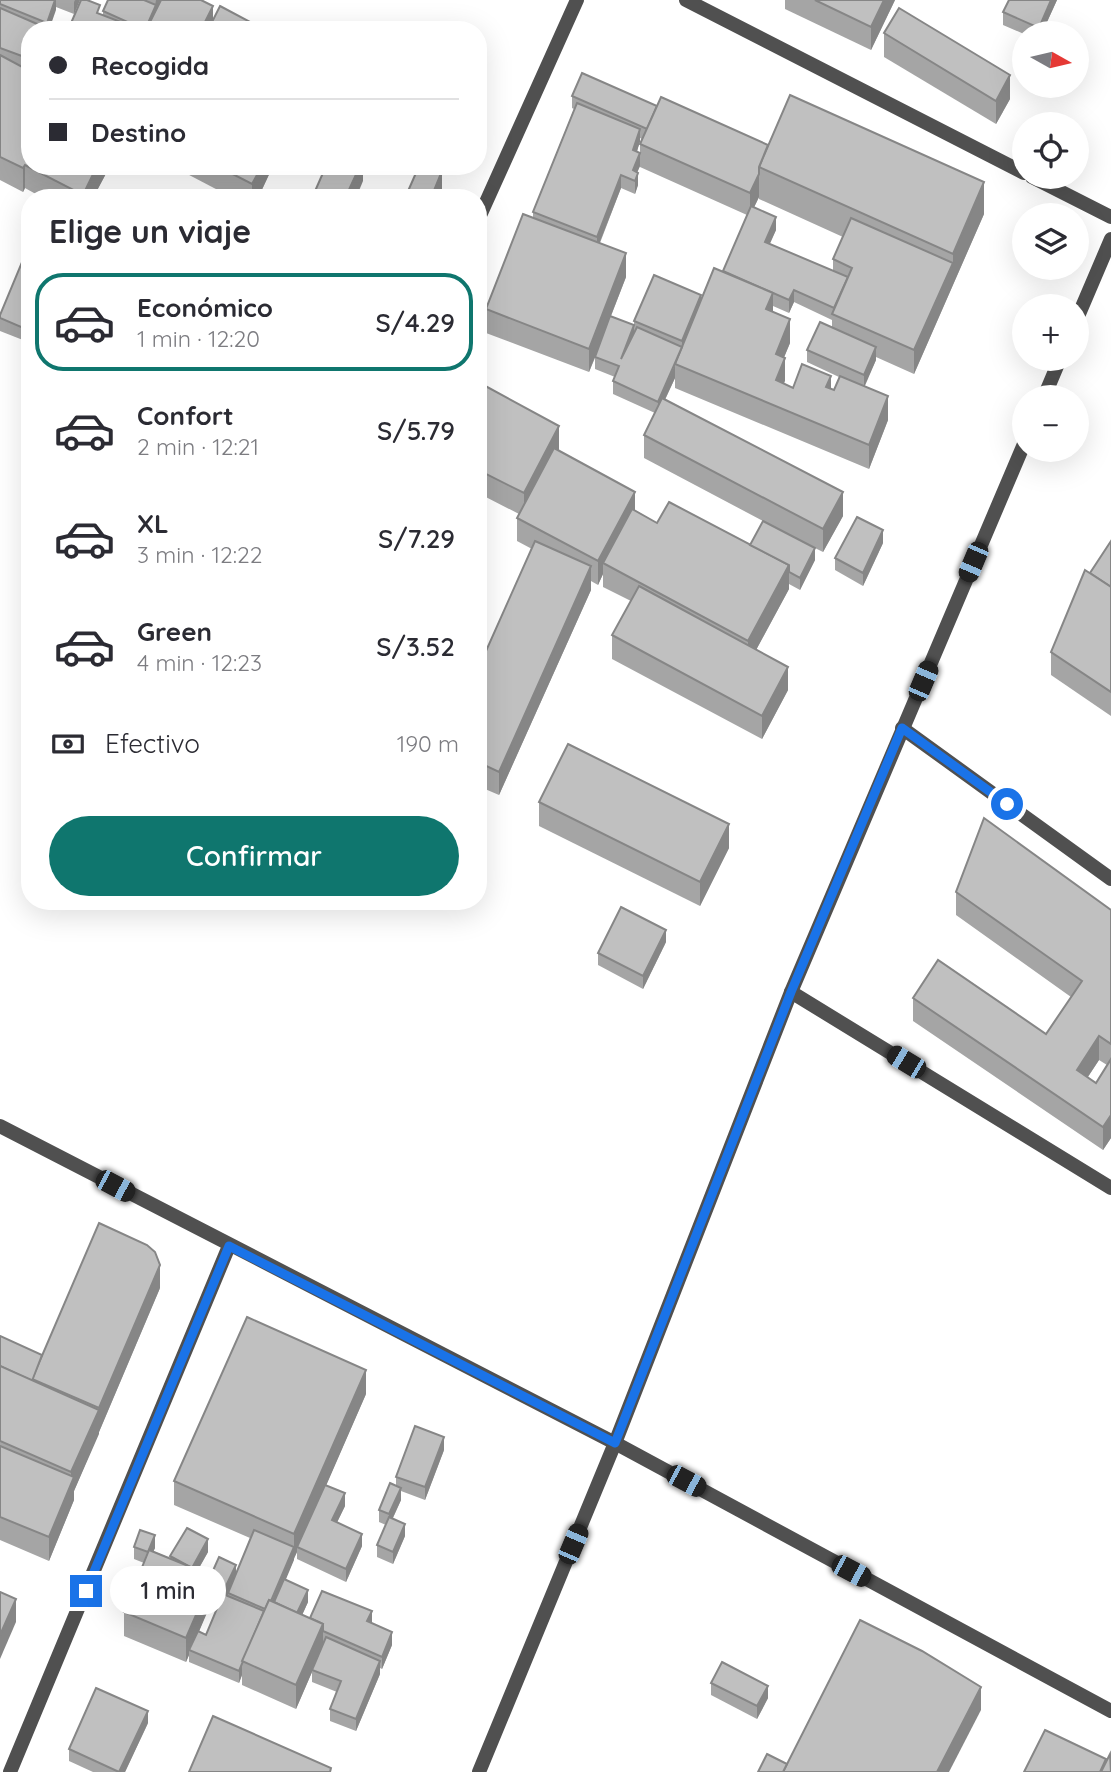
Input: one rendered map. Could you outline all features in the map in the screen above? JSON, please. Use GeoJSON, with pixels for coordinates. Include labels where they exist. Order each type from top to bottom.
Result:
{"type":"FeatureCollection","features":[{"type":"Feature","properties":{"kind":"street"},"geometry":{"type":"LineString","coordinates":[[487,199],[577,0]]}},
{"type":"Feature","properties":{"kind":"street"},"geometry":{"type":"LineString","coordinates":[[687,0],[1012,167]]}},
{"type":"Feature","properties":{"kind":"street"},"geometry":{"type":"LineString","coordinates":[[1056,189],[1111,217]]}},
{"type":"Feature","properties":{"kind":"street"},"geometry":{"type":"LineString","coordinates":[[1088,294],[1111,239]]}},
{"type":"Feature","properties":{"kind":"street"},"geometry":{"type":"LineString","coordinates":[[479,1772],[615,1443],[791,992],[1016,462]]}},
{"type":"Feature","properties":{"kind":"street"},"geometry":{"type":"LineString","coordinates":[[902,728],[1111,879]]}},
{"type":"Feature","properties":{"kind":"street"},"geometry":{"type":"LineString","coordinates":[[791,992],[1111,1188]]}},
{"type":"Feature","properties":{"kind":"street"},"geometry":{"type":"LineString","coordinates":[[0,1126],[615,1443],[1111,1711]]}},
{"type":"Feature","properties":{"kind":"street"},"geometry":{"type":"LineString","coordinates":[[10,1772],[229,1246]]}},
{"type":"Feature","properties":{"kind":"building"},"geometry":{"type":"Polygon","coordinates":[[[0,0],[55,0],[48,21],[0,4],[0,0]]]}},
{"type":"Feature","properties":{"kind":"building"},"geometry":{"type":"Polygon","coordinates":[[[81,0],[87,0],[100,5],[97,13],[118,21],[72,21],[81,0]]]}},
{"type":"Feature","properties":{"kind":"building"},"geometry":{"type":"Polygon","coordinates":[[[108,0],[144,0],[156,5],[149,21],[125,21],[103,11],[108,0]]]}},
{"type":"Feature","properties":{"kind":"building"},"geometry":{"type":"Polygon","coordinates":[[[161,0],[201,0],[213,6],[206,21],[150,21],[161,0]]]}},
{"type":"Feature","properties":{"kind":"building"},"geometry":{"type":"Polygon","coordinates":[[[815,0],[884,0],[871,27],[815,0]]]}},
{"type":"Feature","properties":{"kind":"building"},"geometry":{"type":"Polygon","coordinates":[[[1009,0],[1051,0],[1042,21],[1023,21],[1003,12],[1009,0]]]}},
{"type":"Feature","properties":{"kind":"building"},"geometry":{"type":"Polygon","coordinates":[[[220,6],[248,21],[212,21],[220,6]]]}},
{"type":"Feature","properties":{"kind":"building"},"geometry":{"type":"Polygon","coordinates":[[[0,8],[30,21],[21,21],[21,56],[0,48],[0,8]]]}},
{"type":"Feature","properties":{"kind":"building"},"geometry":{"type":"Polygon","coordinates":[[[899,8],[1010,75],[996,101],[884,33],[899,8]]]}},
{"type":"Feature","properties":{"kind":"building"},"geometry":{"type":"Polygon","coordinates":[[[0,55],[21,66],[21,167],[0,157],[0,55]]]}},
{"type":"Feature","properties":{"kind":"building"},"geometry":{"type":"Polygon","coordinates":[[[582,73],[657,106],[647,129],[572,96],[582,73]]]}},
{"type":"Feature","properties":{"kind":"building"},"geometry":{"type":"Polygon","coordinates":[[[790,95],[984,182],[953,254],[759,167],[790,95]]]}},
{"type":"Feature","properties":{"kind":"building"},"geometry":{"type":"Polygon","coordinates":[[[661,97],[768,145],[750,193],[640,144],[661,97]]]}},
{"type":"Feature","properties":{"kind":"building"},"geometry":{"type":"Polygon","coordinates":[[[577,103],[640,129],[633,150],[640,153],[633,170],[638,173],[635,181],[621,175],[597,237],[533,212],[577,103]]]}},
{"type":"Feature","properties":{"kind":"building"},"geometry":{"type":"Polygon","coordinates":[[[44,175],[93,175],[86,189],[71,189],[44,175]]]}},
{"type":"Feature","properties":{"kind":"building"},"geometry":{"type":"Polygon","coordinates":[[[234,175],[257,175],[252,184],[234,175]]]}},
{"type":"Feature","properties":{"kind":"building"},"geometry":{"type":"Polygon","coordinates":[[[322,175],[356,175],[349,189],[316,189],[322,175]]]}},
{"type":"Feature","properties":{"kind":"building"},"geometry":{"type":"Polygon","coordinates":[[[415,175],[440,175],[435,189],[409,189],[415,175]]]}},
{"type":"Feature","properties":{"kind":"building"},"geometry":{"type":"Polygon","coordinates":[[[751,206],[776,217],[765,242],[848,277],[834,308],[794,290],[789,300],[723,271],[751,206]]]}},
{"type":"Feature","properties":{"kind":"building"},"geometry":{"type":"Polygon","coordinates":[[[523,214],[626,253],[589,349],[487,309],[523,214]]]}},
{"type":"Feature","properties":{"kind":"building"},"geometry":{"type":"Polygon","coordinates":[[[851,218],[953,263],[914,350],[832,314],[852,268],[833,259],[851,218]]]}},
{"type":"Feature","properties":{"kind":"building"},"geometry":{"type":"Polygon","coordinates":[[[21,265],[21,327],[0,318],[21,265]]]}},
{"type":"Feature","properties":{"kind":"building"},"geometry":{"type":"Polygon","coordinates":[[[714,268],[773,293],[766,309],[790,319],[776,354],[785,358],[776,380],[793,388],[802,364],[831,376],[826,387],[834,390],[840,376],[888,396],[869,445],[675,364],[714,268]]]}},
{"type":"Feature","properties":{"kind":"building"},"geometry":{"type":"Polygon","coordinates":[[[654,275],[701,295],[682,341],[634,321],[654,275]]]}},
{"type":"Feature","properties":{"kind":"building"},"geometry":{"type":"Polygon","coordinates":[[[610,316],[634,325],[621,359],[637,327],[682,347],[658,402],[613,381],[619,366],[595,357],[610,316]]]}},
{"type":"Feature","properties":{"kind":"building"},"geometry":{"type":"Polygon","coordinates":[[[820,322],[876,347],[864,375],[807,350],[820,322]]]}},
{"type":"Feature","properties":{"kind":"building"},"geometry":{"type":"Polygon","coordinates":[[[487,387],[559,426],[524,493],[487,474],[487,387]]]}},
{"type":"Feature","properties":{"kind":"building"},"geometry":{"type":"Polygon","coordinates":[[[662,398],[843,492],[823,529],[644,435],[662,398]]]}},
{"type":"Feature","properties":{"kind":"building"},"geometry":{"type":"Polygon","coordinates":[[[554,448],[635,492],[598,561],[517,518],[554,448]]]}},
{"type":"Feature","properties":{"kind":"building"},"geometry":{"type":"Polygon","coordinates":[[[669,502],[789,565],[748,641],[603,563],[632,509],[657,523],[669,502]]]}},
{"type":"Feature","properties":{"kind":"building"},"geometry":{"type":"Polygon","coordinates":[[[857,517],[883,530],[863,573],[835,558],[857,517]]]}},
{"type":"Feature","properties":{"kind":"building"},"geometry":{"type":"Polygon","coordinates":[[[763,521],[815,548],[800,578],[789,572],[789,565],[750,545],[763,521]]]}},
{"type":"Feature","properties":{"kind":"building"},"geometry":{"type":"Polygon","coordinates":[[[535,541],[591,566],[499,772],[487,766],[487,649],[535,541]]]}},
{"type":"Feature","properties":{"kind":"building"},"geometry":{"type":"Polygon","coordinates":[[[1111,541],[1111,587],[1090,573],[1111,541]]]}},
{"type":"Feature","properties":{"kind":"building"},"geometry":{"type":"Polygon","coordinates":[[[1085,570],[1111,587],[1111,692],[1051,652],[1085,570]]]}},
{"type":"Feature","properties":{"kind":"building"},"geometry":{"type":"Polygon","coordinates":[[[639,586],[788,667],[762,716],[612,635],[639,586]]]}},
{"type":"Feature","properties":{"kind":"building"},"geometry":{"type":"Polygon","coordinates":[[[568,744],[729,824],[700,882],[539,802],[568,744]]]}},
{"type":"Feature","properties":{"kind":"building"},"geometry":{"type":"Polygon","coordinates":[[[984,818],[1111,910],[1111,1044],[1099,1036],[1077,1070],[1096,1083],[1111,1059],[1111,1115],[1103,1127],[913,998],[938,960],[1046,1034],[1082,981],[956,892],[984,818]]]}},
{"type":"Feature","properties":{"kind":"building"},"geometry":{"type":"Polygon","coordinates":[[[621,907],[666,930],[643,976],[598,953],[621,907]]]}},
{"type":"Feature","properties":{"kind":"building"},"geometry":{"type":"Polygon","coordinates":[[[99,1223],[147,1245],[155,1252],[160,1265],[99,1408],[32,1379],[99,1223]]]}},
{"type":"Feature","properties":{"kind":"building"},"geometry":{"type":"Polygon","coordinates":[[[247,1317],[366,1370],[294,1534],[174,1481],[247,1317]]]}},
{"type":"Feature","properties":{"kind":"building"},"geometry":{"type":"Polygon","coordinates":[[[0,1336],[42,1355],[32,1381],[0,1366],[0,1336]]]}},
{"type":"Feature","properties":{"kind":"building"},"geometry":{"type":"Polygon","coordinates":[[[0,1366],[99,1410],[71,1472],[0,1441],[0,1366]]]}},
{"type":"Feature","properties":{"kind":"building"},"geometry":{"type":"Polygon","coordinates":[[[415,1426],[444,1437],[425,1487],[396,1477],[415,1426]]]}},
{"type":"Feature","properties":{"kind":"building"},"geometry":{"type":"Polygon","coordinates":[[[0,1446],[74,1477],[49,1537],[0,1517],[0,1446]]]}},
{"type":"Feature","properties":{"kind":"building"},"geometry":{"type":"Polygon","coordinates":[[[390,1483],[401,1488],[389,1514],[379,1510],[390,1483]]]}},
{"type":"Feature","properties":{"kind":"building"},"geometry":{"type":"Polygon","coordinates":[[[325,1485],[345,1493],[332,1520],[362,1534],[346,1569],[297,1547],[325,1485]]]}},
{"type":"Feature","properties":{"kind":"building"},"geometry":{"type":"Polygon","coordinates":[[[389,1517],[405,1524],[393,1552],[377,1545],[389,1517]]]}},
{"type":"Feature","properties":{"kind":"building"},"geometry":{"type":"Polygon","coordinates":[[[187,1528],[208,1539],[192,1568],[170,1556],[187,1528]]]}},
{"type":"Feature","properties":{"kind":"building"},"geometry":{"type":"Polygon","coordinates":[[[140,1530],[155,1535],[148,1552],[134,1547],[140,1530]]]}},
{"type":"Feature","properties":{"kind":"building"},"geometry":{"type":"Polygon","coordinates":[[[254,1530],[294,1547],[265,1609],[228,1593],[254,1530]]]}},
{"type":"Feature","properties":{"kind":"building"},"geometry":{"type":"Polygon","coordinates":[[[149,1550],[213,1576],[186,1638],[124,1612],[149,1550]]]}},
{"type":"Feature","properties":{"kind":"building"},"geometry":{"type":"Polygon","coordinates":[[[219,1557],[236,1565],[224,1590],[213,1585],[211,1575],[219,1557]]]}},
{"type":"Feature","properties":{"kind":"building"},"geometry":{"type":"Polygon","coordinates":[[[284,1579],[308,1590],[297,1613],[274,1602],[284,1579]]]}},
{"type":"Feature","properties":{"kind":"building"},"geometry":{"type":"Polygon","coordinates":[[[322,1591],[372,1611],[367,1621],[392,1632],[382,1657],[323,1631],[323,1624],[310,1618],[322,1591]]]}},
{"type":"Feature","properties":{"kind":"building"},"geometry":{"type":"Polygon","coordinates":[[[0,1592],[16,1599],[0,1635],[0,1592]]]}},
{"type":"Feature","properties":{"kind":"building"},"geometry":{"type":"Polygon","coordinates":[[[223,1594],[264,1611],[239,1671],[189,1650],[198,1631],[206,1635],[223,1594]]]}},
{"type":"Feature","properties":{"kind":"building"},"geometry":{"type":"Polygon","coordinates":[[[269,1600],[323,1624],[296,1685],[242,1661],[269,1600]]]}},
{"type":"Feature","properties":{"kind":"building"},"geometry":{"type":"Polygon","coordinates":[[[860,1620],[922,1651],[981,1687],[937,1772],[783,1772],[860,1620]]]}},
{"type":"Feature","properties":{"kind":"building"},"geometry":{"type":"Polygon","coordinates":[[[326,1637],[380,1661],[356,1719],[330,1709],[341,1681],[312,1670],[326,1637]]]}},
{"type":"Feature","properties":{"kind":"building"},"geometry":{"type":"Polygon","coordinates":[[[722,1662],[768,1686],[757,1706],[711,1683],[722,1662]]]}},
{"type":"Feature","properties":{"kind":"building"},"geometry":{"type":"Polygon","coordinates":[[[96,1688],[148,1711],[119,1772],[69,1749],[96,1688]]]}},
{"type":"Feature","properties":{"kind":"building"},"geometry":{"type":"Polygon","coordinates":[[[213,1716],[331,1768],[330,1772],[189,1772],[213,1716]]]}},
{"type":"Feature","properties":{"kind":"building"},"geometry":{"type":"Polygon","coordinates":[[[1045,1730],[1106,1759],[1100,1772],[1024,1772],[1045,1730]]]}},
{"type":"Feature","properties":{"kind":"building"},"geometry":{"type":"Polygon","coordinates":[[[767,1754],[787,1764],[783,1772],[758,1772],[767,1754]]]}},
{"type":"Feature","properties":{"kind":"building"},"geometry":{"type":"Polygon","coordinates":[[[1110,1754],[1111,1772],[1101,1772],[1110,1754]]]}},
{"type":"Feature","properties":{"kind":"route"},"geometry":{"type":"LineString","coordinates":[[86,1591],[229,1246],[615,1443],[791,992],[902,728],[1007,804]]}}]}
